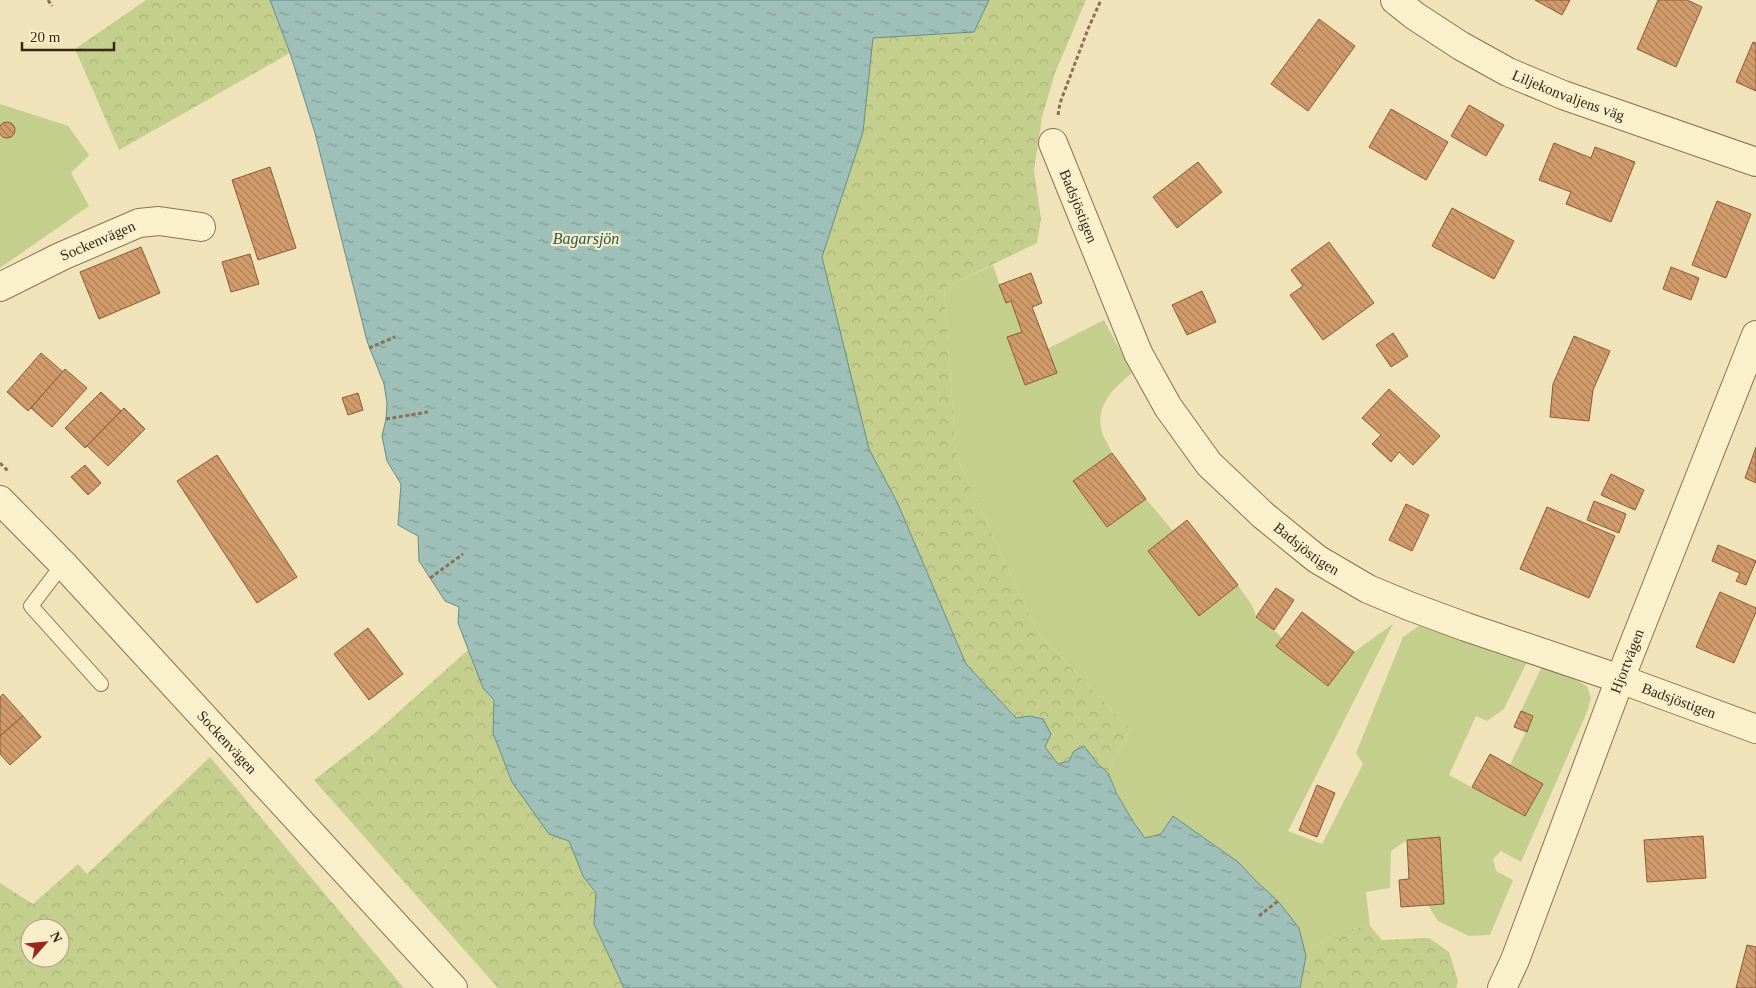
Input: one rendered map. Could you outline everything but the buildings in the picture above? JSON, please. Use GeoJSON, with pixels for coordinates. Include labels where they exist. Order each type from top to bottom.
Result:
{"type":"FeatureCollection","features":[{"type":"Feature","properties":{"kind":"street","name":"Liljekonvaljens väg"},"geometry":{"type":"LineString","coordinates":[[1395,0],[1415,16],[1461,46],[1508,72],[1563,95],[1756,162]]}},
{"type":"Feature","properties":{"kind":"street","name":"Badsjöstigen"},"geometry":{"type":"LineString","coordinates":[[1053,143],[1138,353],[1168,407],[1209,464],[1264,516],[1317,559],[1368,589],[1450,621],[1620,679],[1756,729]]}},
{"type":"Feature","properties":{"kind":"street","name":"Sockenvägen"},"geometry":{"type":"LineString","coordinates":[[0,287],[62,256],[139,223],[159,221],[201,227]]}},
{"type":"Feature","properties":{"kind":"street","name":"Hjortvägen"},"geometry":{"type":"LineString","coordinates":[[1502,988],[1515,960],[1620,679],[1756,335]]}},
{"type":"Feature","properties":{"kind":"street","name":"Sockenvägen"},"geometry":{"type":"LineString","coordinates":[[0,500],[63,564],[453,988]]}},
{"type":"Feature","properties":{"kind":"lane"},"geometry":{"type":"LineString","coordinates":[[63,564],[31,606],[101,684]]}},
{"type":"Feature","properties":{"kind":"path"},"geometry":{"type":"LineString","coordinates":[[48,0],[52,6]]}},
{"type":"Feature","properties":{"kind":"path"},"geometry":{"type":"LineString","coordinates":[[1053,143],[1060,103],[1101,0]]}},
{"type":"Feature","properties":{"kind":"path"},"geometry":{"type":"LineString","coordinates":[[369,348],[395,337]]}},
{"type":"Feature","properties":{"kind":"path"},"geometry":{"type":"LineString","coordinates":[[386,419],[428,412]]}},
{"type":"Feature","properties":{"kind":"path"},"geometry":{"type":"LineString","coordinates":[[430,578],[463,554]]}},
{"type":"Feature","properties":{"kind":"path"},"geometry":{"type":"LineString","coordinates":[[1259,916],[1278,901]]}},
{"type":"Feature","properties":{"kind":"green space"},"geometry":{"type":"Polygon","coordinates":[[[146,0],[270,0],[290,53],[119,150],[75,49],[146,0]]]}},
{"type":"Feature","properties":{"kind":"green space"},"geometry":{"type":"Polygon","coordinates":[[[989,0],[1086,0],[1055,73],[1042,117],[1034,170],[1041,219],[1037,243],[944,288],[956,455],[1038,633],[1130,729],[1108,773],[1097,763],[1084,746],[1074,751],[1069,761],[1058,764],[1045,747],[1030,716],[1016,718],[966,664],[898,504],[869,449],[822,257],[863,132],[873,37],[973,32],[989,0]]]}},
{"type":"Feature","properties":{"kind":"green space"},"geometry":{"type":"Polygon","coordinates":[[[0,104],[68,126],[89,155],[71,173],[89,206],[0,268],[0,104]]]}},
{"type":"Feature","properties":{"kind":"green space"},"geometry":{"type":"Polygon","coordinates":[[[993,265],[1006,303],[1011,301],[1022,332],[1007,338],[1025,385],[1056,373],[1047,349],[1104,320],[1132,373],[1109,396],[1100,419],[1104,437],[1112,453],[1073,481],[1107,527],[1146,499],[1173,531],[1148,551],[1199,616],[1238,585],[1251,604],[1256,617],[1282,638],[1276,646],[1328,686],[1354,652],[1393,624],[1288,831],[1322,844],[1363,764],[1356,753],[1403,637],[1419,626],[1527,662],[1504,709],[1487,721],[1476,716],[1449,775],[1525,816],[1543,784],[1510,765],[1533,717],[1521,711],[1542,666],[1587,686],[1591,698],[1587,712],[1521,862],[1501,851],[1493,859],[1496,871],[1513,880],[1490,935],[1469,936],[1438,921],[1428,905],[1444,903],[1440,837],[1407,840],[1391,851],[1390,888],[1366,892],[1370,926],[1343,930],[1314,947],[1306,956],[1299,928],[1278,901],[1238,862],[1173,816],[1161,834],[1145,838],[1134,823],[1108,773],[1130,729],[1038,633],[956,455],[944,288],[993,265]]]}},
{"type":"Feature","properties":{"kind":"green space"},"geometry":{"type":"Polygon","coordinates":[[[468,650],[483,688],[494,700],[493,733],[549,834],[569,840],[583,876],[596,894],[594,924],[624,988],[498,988],[314,780],[375,733],[468,650]]]}},
{"type":"Feature","properties":{"kind":"green space"},"geometry":{"type":"Polygon","coordinates":[[[210,757],[404,988],[0,988],[0,883],[33,904],[78,864],[87,874],[210,757]]]}},
{"type":"Feature","properties":{"kind":"green space"},"geometry":{"type":"Polygon","coordinates":[[[1370,926],[1382,940],[1429,938],[1449,952],[1458,981],[1456,988],[1300,988],[1306,956],[1314,947],[1343,930],[1370,926]]]}},
{"type":"Feature","properties":{"kind":"water","name":"Bagarsjön"},"geometry":{"type":"Polygon","coordinates":[[[270,0],[989,0],[974,32],[873,38],[863,132],[822,257],[869,449],[898,504],[966,664],[1016,718],[1030,716],[1043,719],[1051,734],[1045,747],[1058,764],[1069,761],[1074,751],[1084,746],[1097,763],[1108,773],[1117,794],[1145,838],[1161,834],[1173,816],[1238,862],[1278,901],[1299,928],[1306,956],[1300,988],[624,988],[594,924],[596,893],[583,876],[569,841],[549,834],[512,782],[493,733],[494,700],[483,688],[458,623],[459,607],[445,601],[419,561],[418,536],[398,525],[401,484],[387,461],[382,436],[387,403],[384,384],[367,341],[315,133],[290,53],[270,0]]]}}]}
